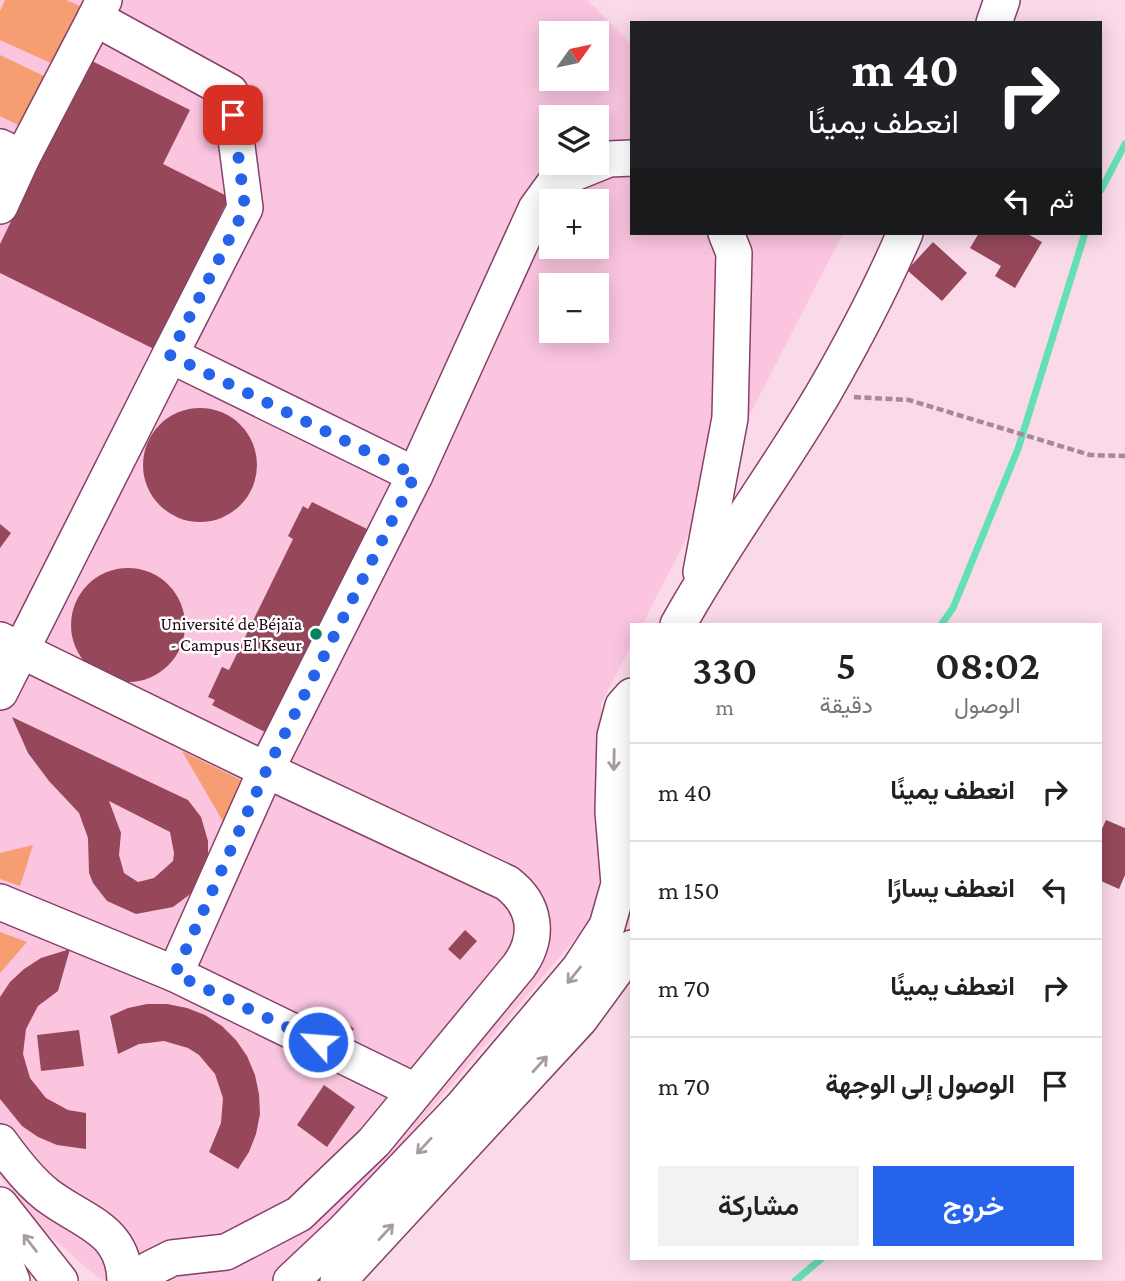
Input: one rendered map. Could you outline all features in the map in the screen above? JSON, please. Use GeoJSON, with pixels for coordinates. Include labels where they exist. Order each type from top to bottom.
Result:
{"type":"FeatureCollection","features":[{"type":"Feature","properties":{"kind":"street"},"geometry":{"type":"LineString","coordinates":[[996,21],[1002,0]]}},
{"type":"Feature","properties":{"kind":"street"},"geometry":{"type":"LineString","coordinates":[[0,206],[11,152],[100,9],[230,92],[245,208],[170,355],[10,645],[0,691]]}},
{"type":"Feature","properties":{"kind":"street"},"geometry":{"type":"LineString","coordinates":[[175,974],[266,771],[415,475],[536,209],[557,180],[609,159],[630,158]]}},
{"type":"Feature","properties":{"kind":"street"},"geometry":{"type":"LineString","coordinates":[[698,589],[730,418],[734,253],[727,235]]}},
{"type":"Feature","properties":{"kind":"street"},"geometry":{"type":"LineString","coordinates":[[679,623],[698,589],[822,396],[878,294],[904,235]]}},
{"type":"Feature","properties":{"kind":"street"},"geometry":{"type":"LineString","coordinates":[[170,355],[415,475]]}},
{"type":"Feature","properties":{"kind":"street"},"geometry":{"type":"LineString","coordinates":[[10,645],[266,771],[507,883],[518,892],[532,915],[534,928],[527,955],[374,1142],[299,1214],[226,1252],[172,1258],[150,1269],[144,1281]]}},
{"type":"Feature","properties":{"kind":"street"},"geometry":{"type":"LineString","coordinates":[[291,1281],[343,1232],[463,1106],[579,969],[607,926],[619,884],[613,812],[615,736],[623,706],[630,698]]}},
{"type":"Feature","properties":{"kind":"street"},"geometry":{"type":"LineString","coordinates":[[0,902],[175,974],[415,1091]]}},
{"type":"Feature","properties":{"kind":"street"},"geometry":{"type":"LineString","coordinates":[[338,1281],[580,1019],[630,951]]}},
{"type":"Feature","properties":{"kind":"street"},"geometry":{"type":"LineString","coordinates":[[0,1143],[44,1193],[107,1233],[119,1249],[125,1268],[125,1281]]}},
{"type":"Feature","properties":{"kind":"street"},"geometry":{"type":"LineString","coordinates":[[0,1205],[60,1281]]}},
{"type":"Feature","properties":{"kind":"street"},"geometry":{"type":"LineString","coordinates":[[0,1251],[12,1281]]}},
{"type":"Feature","properties":{"kind":"path"},"geometry":{"type":"LineString","coordinates":[[822,396],[909,400],[1090,455],[1125,456]]}},
{"type":"Feature","properties":{"kind":"shaded area","name":"Université de Béjaïa - Campus El Kseur"},"geometry":{"type":"Polygon","coordinates":[[[0,0],[587,0],[608,21],[539,21],[539,91],[609,91],[609,22],[630,43],[630,235],[842,235],[643,623],[630,623],[630,648],[601,704],[603,868],[589,922],[359,1198],[279,1281],[108,1281],[97,1277],[42,1229],[0,1177],[0,0]]]}},
{"type":"Feature","properties":{"kind":"shaded area"},"geometry":{"type":"Polygon","coordinates":[[[5,0],[66,0],[80,6],[53,64],[0,40],[0,11],[5,0]]]}},
{"type":"Feature","properties":{"kind":"shaded area"},"geometry":{"type":"Polygon","coordinates":[[[0,55],[44,76],[20,126],[0,116],[0,55]]]}},
{"type":"Feature","properties":{"kind":"shaded area"},"geometry":{"type":"Polygon","coordinates":[[[182,751],[247,783],[225,825],[182,751]]]}},
{"type":"Feature","properties":{"kind":"shaded area"},"geometry":{"type":"Polygon","coordinates":[[[33,845],[20,886],[0,879],[0,853],[33,845]]]}},
{"type":"Feature","properties":{"kind":"shaded area"},"geometry":{"type":"Polygon","coordinates":[[[0,932],[27,942],[0,973],[0,932]]]}},
{"type":"Feature","properties":{"kind":"building"},"geometry":{"type":"Polygon","coordinates":[[[90,60],[190,110],[163,164],[229,197],[154,349],[0,273],[0,244],[90,60]]]}},
{"type":"Feature","properties":{"kind":"building"},"geometry":{"type":"Polygon","coordinates":[[[978,235],[1030,235],[1042,242],[1015,288],[995,276],[1001,266],[970,248],[978,235]]]}},
{"type":"Feature","properties":{"kind":"building"},"geometry":{"type":"Polygon","coordinates":[[[933,242],[967,273],[942,301],[907,270],[933,242]]]}},
{"type":"Feature","properties":{"kind":"building"},"geometry":{"type":"Polygon","coordinates":[[[200,408],[222,412],[240,425],[253,443],[257,465],[253,487],[240,505],[222,518],[200,522],[178,518],[160,505],[147,487],[143,465],[147,443],[160,425],[178,412],[200,408]]]}},
{"type":"Feature","properties":{"kind":"building"},"geometry":{"type":"Polygon","coordinates":[[[312,502],[367,529],[352,559],[357,562],[343,592],[338,589],[267,733],[212,705],[215,700],[208,697],[222,667],[229,670],[293,539],[288,536],[303,506],[308,509],[312,502]]]}},
{"type":"Feature","properties":{"kind":"building"},"geometry":{"type":"Polygon","coordinates":[[[0,524],[11,533],[0,548],[0,524]]]}},
{"type":"Feature","properties":{"kind":"building"},"geometry":{"type":"Polygon","coordinates":[[[128,568],[150,572],[168,585],[181,603],[185,625],[181,647],[168,665],[150,678],[128,682],[106,678],[88,665],[75,647],[71,625],[75,603],[88,585],[106,572],[128,568]]]}},
{"type":"Feature","properties":{"kind":"building"},"geometry":{"type":"Polygon","coordinates":[[[12,717],[188,800],[201,817],[208,841],[208,860],[203,878],[189,895],[173,907],[136,914],[107,901],[89,873],[88,838],[79,813],[49,781],[28,753],[12,717]],[[109,801],[121,833],[119,855],[124,873],[138,882],[154,878],[173,861],[170,832],[109,801]]]}},
{"type":"Feature","properties":{"kind":"building"},"geometry":{"type":"Polygon","coordinates":[[[1106,820],[1125,828],[1125,875],[1119,889],[1102,881],[1102,829],[1106,820]]]}},
{"type":"Feature","properties":{"kind":"building"},"geometry":{"type":"Polygon","coordinates":[[[465,930],[477,941],[460,960],[448,949],[465,930]]]}},
{"type":"Feature","properties":{"kind":"building"},"geometry":{"type":"Polygon","coordinates":[[[70,949],[58,991],[38,1006],[26,1029],[23,1054],[30,1078],[46,1098],[68,1110],[86,1113],[86,1149],[57,1145],[38,1137],[22,1126],[0,1099],[0,997],[10,982],[24,969],[41,958],[70,949]]]}},
{"type":"Feature","properties":{"kind":"building"},"geometry":{"type":"Polygon","coordinates":[[[147,1004],[167,1004],[205,1015],[222,1026],[247,1056],[255,1075],[260,1114],[249,1152],[238,1169],[209,1152],[221,1123],[223,1098],[215,1074],[199,1055],[188,1048],[164,1041],[139,1044],[118,1054],[110,1016],[147,1004]]]}},
{"type":"Feature","properties":{"kind":"building"},"geometry":{"type":"Polygon","coordinates":[[[341,1017],[354,1029],[346,1038],[333,1025],[341,1017]]]}},
{"type":"Feature","properties":{"kind":"building"},"geometry":{"type":"Polygon","coordinates":[[[79,1030],[84,1066],[41,1071],[37,1035],[79,1030]]]}},
{"type":"Feature","properties":{"kind":"building"},"geometry":{"type":"Polygon","coordinates":[[[324,1085],[355,1107],[327,1147],[297,1125],[324,1085]]]}},
{"type":"Feature","properties":{"kind":"waterway"},"geometry":{"type":"LineString","coordinates":[[1102,188],[1125,144]]}},
{"type":"Feature","properties":{"kind":"waterway"},"geometry":{"type":"LineString","coordinates":[[942,623],[953,608],[1018,449],[1084,235]]}},
{"type":"Feature","properties":{"kind":"waterway"},"geometry":{"type":"LineString","coordinates":[[795,1281],[820,1260]]}},
{"type":"Feature","properties":{"kind":"place","name":"Université de Béjaïa - Campus El Kseur"},"geometry":{"type":"Point","coordinates":[316,634]}},
{"type":"Feature","properties":{"kind":"route"},"geometry":{"type":"LineString","coordinates":[[233,115],[245,208],[170,355],[415,475],[266,771],[175,974],[318,1042]]}}]}
